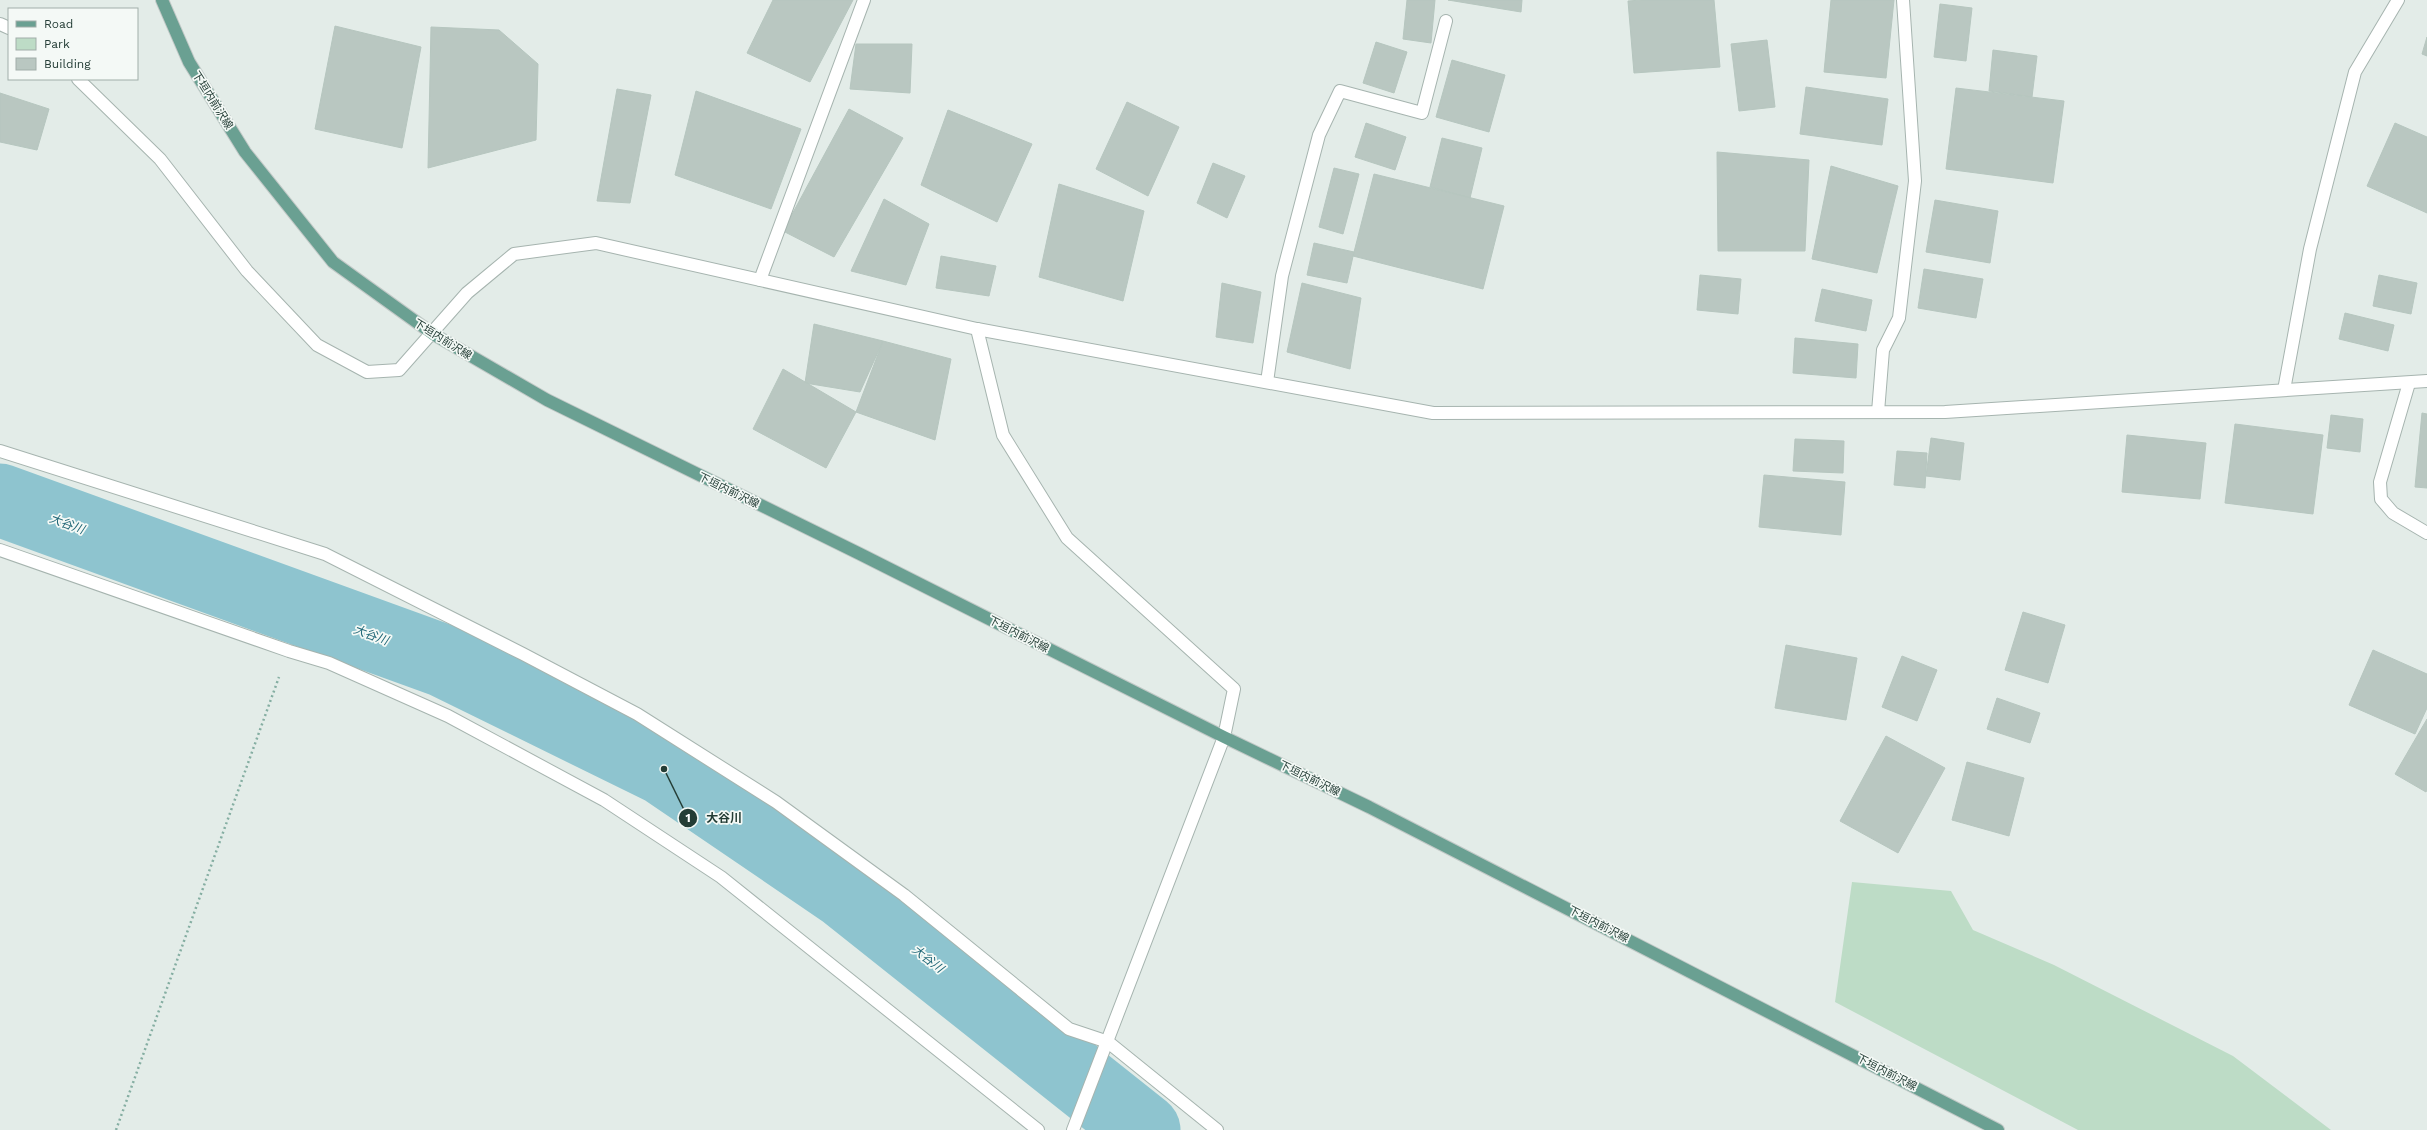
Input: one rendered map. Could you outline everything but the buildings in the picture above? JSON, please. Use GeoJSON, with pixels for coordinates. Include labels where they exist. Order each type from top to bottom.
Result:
{"type":"FeatureCollection","features":[{"type":"Feature","properties":{"kind":"main road","name":"下垣内前沢線"},"geometry":{"type":"LineString","coordinates":[[162,0],[188,62],[245,152],[333,262],[433,334],[547,400],[860,554],[1224,737],[1376,810],[1998,1130]]}},
{"type":"Feature","properties":{"kind":"street"},"geometry":{"type":"LineString","coordinates":[[760,280],[864,0]]}},
{"type":"Feature","properties":{"kind":"street"},"geometry":{"type":"LineString","coordinates":[[1878,412],[1883,350],[1899,318],[1915,181],[1903,0]]}},
{"type":"Feature","properties":{"kind":"street"},"geometry":{"type":"LineString","coordinates":[[2284,390],[2310,249],[2355,72],[2398,0]]}},
{"type":"Feature","properties":{"kind":"street"},"geometry":{"type":"LineString","coordinates":[[1267,382],[1282,276],[1319,135],[1340,91],[1422,113],[1446,21]]}},
{"type":"Feature","properties":{"kind":"street"},"geometry":{"type":"LineString","coordinates":[[79,80],[160,159],[247,271],[317,345],[367,372],[399,370],[433,334],[467,293],[514,254],[596,243],[977,329],[1433,413],[1945,412],[2427,381]]}},
{"type":"Feature","properties":{"kind":"street"},"geometry":{"type":"LineString","coordinates":[[977,329],[1003,435],[1067,538],[1234,689],[1224,737],[1074,1130]]}},
{"type":"Feature","properties":{"kind":"street"},"geometry":{"type":"LineString","coordinates":[[2409,383],[2380,482],[2380,499],[2394,513],[2427,533]]}},
{"type":"Feature","properties":{"kind":"street"},"geometry":{"type":"LineString","coordinates":[[0,451],[325,554],[524,654],[630,710],[776,802],[904,895],[1070,1029],[1108,1042],[1217,1130]]}},
{"type":"Feature","properties":{"kind":"street"},"geometry":{"type":"LineString","coordinates":[[0,550],[289,651],[329,662],[448,716],[604,800],[721,877],[1038,1130]]}},
{"type":"Feature","properties":{"kind":"path"},"geometry":{"type":"LineString","coordinates":[[116,1130],[289,651]]}},
{"type":"Feature","properties":{"kind":"green space"},"geometry":{"type":"Polygon","coordinates":[[[1852,882],[1951,891],[1973,930],[2054,965],[2233,1056],[2331,1130],[2078,1130],[1835,1002],[1852,882]]]}},
{"type":"Feature","properties":{"kind":"waterway","name":"大谷川"},"geometry":{"type":"LineString","coordinates":[[0,500],[444,661],[664,769],[843,891],[1144,1130]]}},
{"type":"Feature","properties":{"kind":"place","name":"大谷川"},"geometry":{"type":"Point","coordinates":[664,769]}}]}
